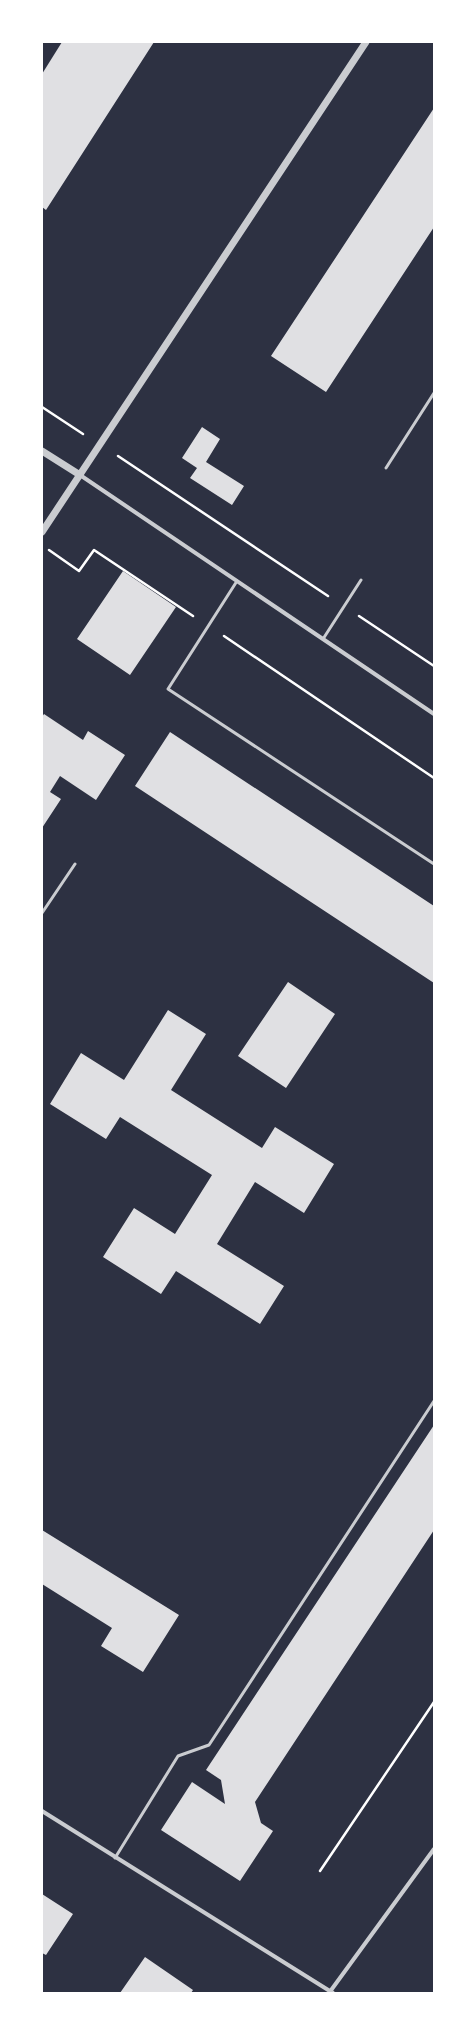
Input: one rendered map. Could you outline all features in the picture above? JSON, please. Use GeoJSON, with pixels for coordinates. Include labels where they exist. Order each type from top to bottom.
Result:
{"type":"FeatureCollection","features":[{"type":"Feature","properties":{"kind":"street"},"geometry":{"type":"LineString","coordinates":[[42,532],[366,42]]}},
{"type":"Feature","properties":{"kind":"street"},"geometry":{"type":"LineString","coordinates":[[42,451],[80,475],[434,714]]}},
{"type":"Feature","properties":{"kind":"street"},"geometry":{"type":"LineString","coordinates":[[42,1811],[331,1992],[434,1849]]}},
{"type":"Feature","properties":{"kind":"lane"},"geometry":{"type":"LineString","coordinates":[[386,468],[434,393]]}},
{"type":"Feature","properties":{"kind":"lane"},"geometry":{"type":"LineString","coordinates":[[323,639],[361,580]]}},
{"type":"Feature","properties":{"kind":"lane"},"geometry":{"type":"LineString","coordinates":[[237,581],[168,689],[434,864]]}},
{"type":"Feature","properties":{"kind":"lane"},"geometry":{"type":"LineString","coordinates":[[42,914],[75,864]]}},
{"type":"Feature","properties":{"kind":"lane"},"geometry":{"type":"LineString","coordinates":[[116,1858],[178,1756],[209,1745],[434,1401]]}},
{"type":"Feature","properties":{"kind":"path"},"geometry":{"type":"LineString","coordinates":[[42,406],[434,666]]}},
{"type":"Feature","properties":{"kind":"path"},"geometry":{"type":"LineString","coordinates":[[48,550],[79,571],[94,550],[434,778]]}},
{"type":"Feature","properties":{"kind":"path"},"geometry":{"type":"LineString","coordinates":[[320,1872],[434,1702]]}},
{"type":"Feature","properties":{"kind":"building"},"geometry":{"type":"Polygon","coordinates":[[[62,42],[154,42],[46,210],[42,207],[42,74],[62,42]]]}},
{"type":"Feature","properties":{"kind":"building"},"geometry":{"type":"Polygon","coordinates":[[[434,108],[434,227],[326,392],[271,356],[434,108]]]}},
{"type":"Feature","properties":{"kind":"building"},"geometry":{"type":"Polygon","coordinates":[[[202,427],[220,439],[206,462],[244,486],[232,505],[190,478],[197,468],[182,458],[202,427]]]}},
{"type":"Feature","properties":{"kind":"building"},"geometry":{"type":"Polygon","coordinates":[[[123,571],[176,607],[130,675],[77,639],[123,571]]]}},
{"type":"Feature","properties":{"kind":"building"},"geometry":{"type":"Polygon","coordinates":[[[44,714],[83,740],[88,731],[125,755],[96,800],[60,776],[50,792],[61,799],[42,828],[42,717],[44,714]]]}},
{"type":"Feature","properties":{"kind":"building"},"geometry":{"type":"Polygon","coordinates":[[[170,732],[434,906],[434,983],[135,786],[170,732]]]}},
{"type":"Feature","properties":{"kind":"building"},"geometry":{"type":"Polygon","coordinates":[[[288,982],[335,1014],[286,1088],[238,1056],[288,982]]]}},
{"type":"Feature","properties":{"kind":"building"},"geometry":{"type":"Polygon","coordinates":[[[168,1010],[206,1034],[171,1090],[262,1148],[275,1127],[334,1164],[304,1213],[255,1182],[217,1244],[284,1286],[260,1324],[176,1271],[161,1294],[103,1257],[134,1208],[175,1234],[212,1175],[120,1117],[106,1139],[50,1104],[81,1053],[124,1080],[168,1010]]]}},
{"type":"Feature","properties":{"kind":"building"},"geometry":{"type":"Polygon","coordinates":[[[434,1425],[434,1530],[255,1802],[261,1823],[273,1831],[240,1881],[161,1830],[192,1782],[225,1804],[221,1780],[206,1770],[434,1425]]]}},
{"type":"Feature","properties":{"kind":"building"},"geometry":{"type":"Polygon","coordinates":[[[42,1530],[179,1615],[143,1672],[101,1646],[112,1628],[42,1584],[42,1530]]]}},
{"type":"Feature","properties":{"kind":"building"},"geometry":{"type":"Polygon","coordinates":[[[42,1894],[73,1914],[46,1955],[42,1953],[42,1894]]]}},
{"type":"Feature","properties":{"kind":"building"},"geometry":{"type":"Polygon","coordinates":[[[145,1957],[193,1990],[191,1993],[120,1993],[145,1957]]]}}]}
